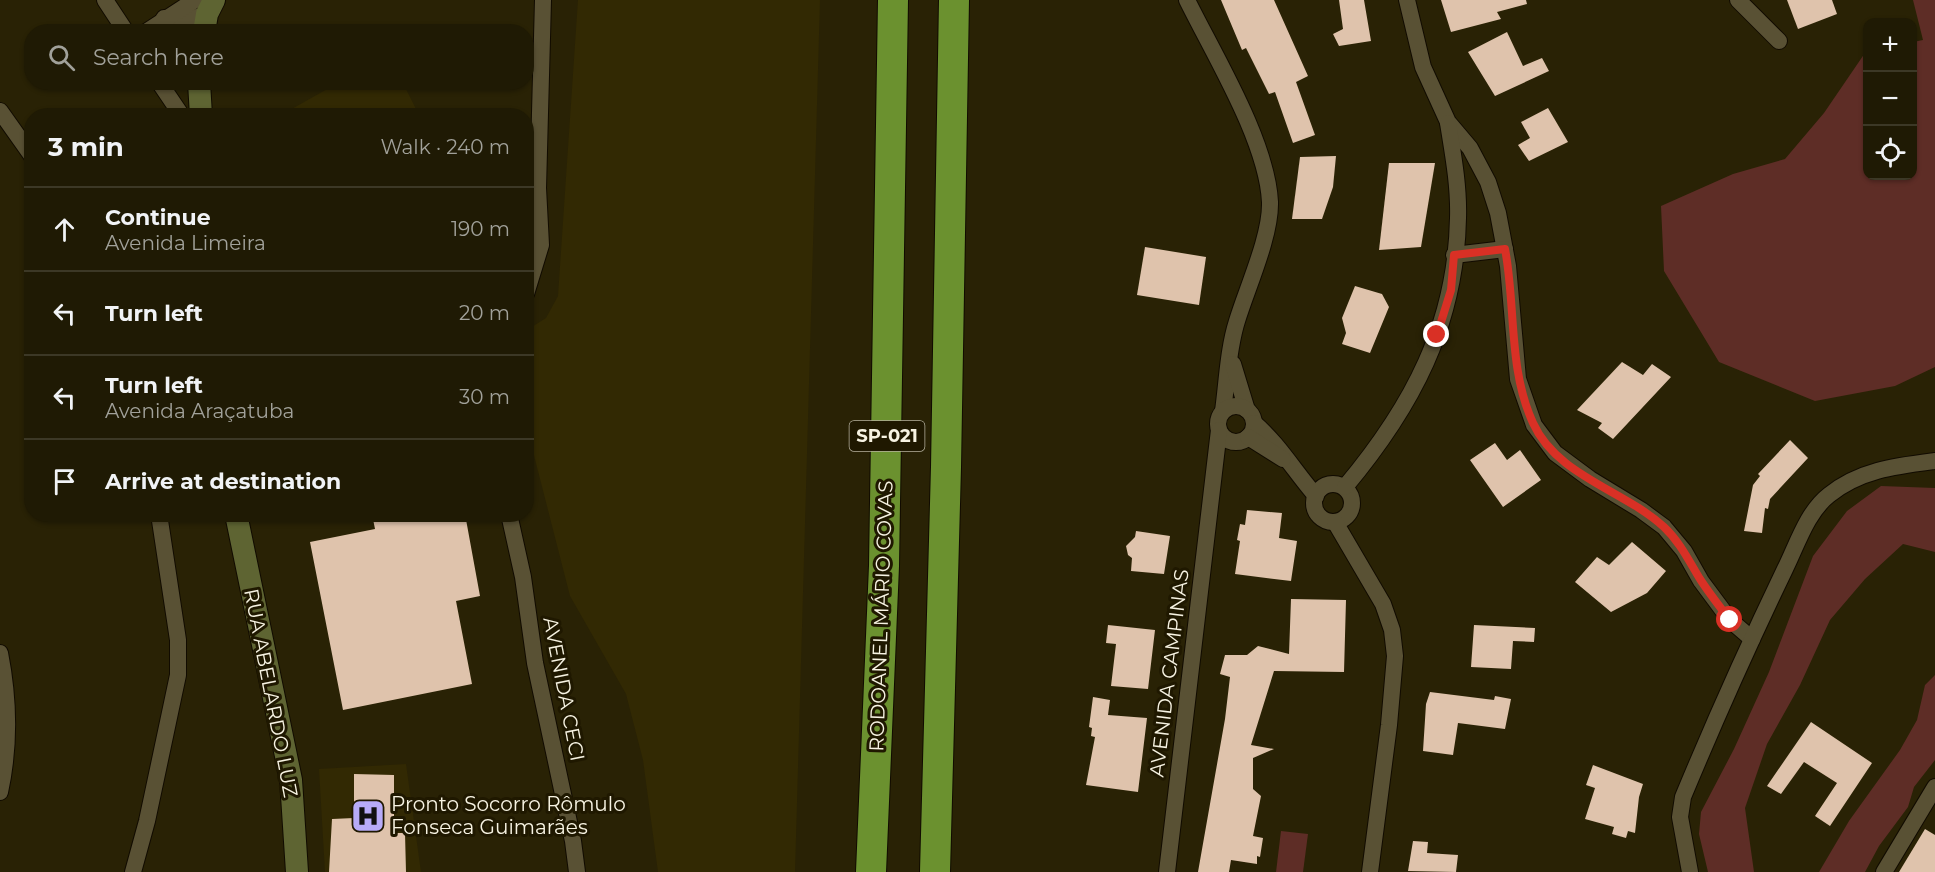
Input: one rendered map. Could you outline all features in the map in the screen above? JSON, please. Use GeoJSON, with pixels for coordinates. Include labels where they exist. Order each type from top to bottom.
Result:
{"type":"FeatureCollection","features":[{"type":"Feature","properties":{"kind":"highway","name":"RODOANEL MÁRIO COVAS"},"geometry":{"type":"LineString","coordinates":[[871,872],[885,554],[893,0]]}},
{"type":"Feature","properties":{"kind":"highway","name":"SP-021"},"geometry":{"type":"LineString","coordinates":[[935,872],[946,455],[954,0]]}},
{"type":"Feature","properties":{"kind":"main road"},"geometry":{"type":"LineString","coordinates":[[199,90],[201,108]]}},
{"type":"Feature","properties":{"kind":"main road","name":"RUA ABELARDO LUZ"},"geometry":{"type":"LineString","coordinates":[[238,522],[291,780],[297,872]]}},
{"type":"Feature","properties":{"kind":"street"},"geometry":{"type":"LineString","coordinates":[[105,0],[121,24]]}},
{"type":"Feature","properties":{"kind":"street"},"geometry":{"type":"LineString","coordinates":[[534,268],[541,245],[538,188],[543,0]]}},
{"type":"Feature","properties":{"kind":"street","name":"AVENIDA CAMPINAS"},"geometry":{"type":"LineString","coordinates":[[1187,0],[1257,144],[1266,170],[1270,204],[1263,240],[1236,323],[1223,411],[1218,420],[1240,428]]}},
{"type":"Feature","properties":{"kind":"street"},"geometry":{"type":"LineString","coordinates":[[1407,0],[1423,67],[1448,122],[1470,148],[1488,182],[1505,249],[1518,379],[1534,425],[1554,453],[1664,527],[1684,551],[1701,581],[1730,620],[1752,639]]}},
{"type":"Feature","properties":{"kind":"street"},"geometry":{"type":"LineString","coordinates":[[1738,0],[1779,41]]}},
{"type":"Feature","properties":{"kind":"street"},"geometry":{"type":"LineString","coordinates":[[156,24],[164,18],[191,19],[205,11]]}},
{"type":"Feature","properties":{"kind":"street"},"geometry":{"type":"LineString","coordinates":[[164,90],[177,108]]}},
{"type":"Feature","properties":{"kind":"street"},"geometry":{"type":"LineString","coordinates":[[0,111],[24,145]]}},
{"type":"Feature","properties":{"kind":"street"},"geometry":{"type":"LineString","coordinates":[[1345,487],[1383,439],[1414,392],[1437,335],[1451,290],[1458,218],[1448,122]]}},
{"type":"Feature","properties":{"kind":"street"},"geometry":{"type":"LineString","coordinates":[[1454,255],[1505,249]]}},
{"type":"Feature","properties":{"kind":"street","name":"AVENIDA CAMPINAS"},"geometry":{"type":"LineString","coordinates":[[1167,872],[1214,478],[1240,428],[1231,357]]}},
{"type":"Feature","properties":{"kind":"street"},"geometry":{"type":"LineString","coordinates":[[1223,411],[1231,407],[1240,428],[1272,438],[1286,461],[1316,496]]}},
{"type":"Feature","properties":{"kind":"street"},"geometry":{"type":"LineString","coordinates":[[1690,872],[1680,818],[1683,798],[1752,639],[1809,519],[1826,497],[1847,481],[1874,470],[1935,461]]}},
{"type":"Feature","properties":{"kind":"street"},"geometry":{"type":"LineString","coordinates":[[1328,484],[1345,487],[1351,495],[1350,512],[1335,522],[1326,520],[1318,514],[1315,505],[1316,496],[1328,484]]}},
{"type":"Feature","properties":{"kind":"street"},"geometry":{"type":"LineString","coordinates":[[133,872],[147,821],[178,675],[178,640],[160,522]]}},
{"type":"Feature","properties":{"kind":"street","name":"AVENIDA CECI"},"geometry":{"type":"LineString","coordinates":[[511,522],[523,577],[535,663],[578,872]]}},
{"type":"Feature","properties":{"kind":"street"},"geometry":{"type":"LineString","coordinates":[[1335,522],[1383,604],[1392,630],[1395,656],[1370,872]]}},
{"type":"Feature","properties":{"kind":"street"},"geometry":{"type":"LineString","coordinates":[[0,653],[7,690],[7,735],[0,792]]}},
{"type":"Feature","properties":{"kind":"street"},"geometry":{"type":"LineString","coordinates":[[1884,872],[1935,787]]}},
{"type":"Feature","properties":{"kind":"shaded area"},"geometry":{"type":"Polygon","coordinates":[[[578,0],[820,0],[795,872],[658,872],[643,760],[626,694],[570,596],[534,455],[534,326],[546,318],[558,296],[578,0]]]}},
{"type":"Feature","properties":{"kind":"shaded area"},"geometry":{"type":"Polygon","coordinates":[[[1913,0],[1935,0],[1935,367],[1895,386],[1815,401],[1719,362],[1664,271],[1661,206],[1733,174],[1785,159],[1824,113],[1863,56],[1863,180],[1917,180],[1917,41],[1923,40],[1913,0]]]}},
{"type":"Feature","properties":{"kind":"shaded area"},"geometry":{"type":"Polygon","coordinates":[[[326,90],[406,90],[416,108],[293,108],[326,90]]]}},
{"type":"Feature","properties":{"kind":"shaded area"},"geometry":{"type":"Polygon","coordinates":[[[1881,486],[1935,488],[1935,552],[1903,544],[1865,579],[1830,620],[1800,685],[1767,744],[1745,808],[1754,872],[1708,872],[1699,834],[1701,812],[1734,749],[1769,672],[1813,556],[1847,511],[1881,486]]]}},
{"type":"Feature","properties":{"kind":"shaded area"},"geometry":{"type":"Polygon","coordinates":[[[1935,675],[1935,760],[1914,787],[1908,807],[1879,846],[1865,872],[1819,872],[1849,821],[1900,750],[1917,720],[1925,685],[1935,675]]]}},
{"type":"Feature","properties":{"kind":"shaded area","name":"Pronto Socorro Rômulo Fonseca Guimarães"},"geometry":{"type":"Polygon","coordinates":[[[406,764],[421,872],[325,872],[319,769],[406,764]]]}},
{"type":"Feature","properties":{"kind":"shaded area"},"geometry":{"type":"Polygon","coordinates":[[[1281,831],[1308,834],[1303,872],[1276,872],[1281,831]]]}},
{"type":"Feature","properties":{"kind":"building"},"geometry":{"type":"Polygon","coordinates":[[[1221,0],[1274,0],[1308,76],[1296,82],[1315,135],[1293,143],[1275,92],[1269,94],[1246,48],[1242,50],[1221,0]]]}},
{"type":"Feature","properties":{"kind":"building"},"geometry":{"type":"Polygon","coordinates":[[[1339,0],[1364,0],[1371,41],[1339,46],[1333,34],[1343,29],[1339,0]]]}},
{"type":"Feature","properties":{"kind":"building"},"geometry":{"type":"Polygon","coordinates":[[[1441,0],[1526,0],[1527,4],[1497,12],[1501,19],[1451,32],[1441,0]]]}},
{"type":"Feature","properties":{"kind":"building"},"geometry":{"type":"Polygon","coordinates":[[[1787,0],[1832,0],[1837,14],[1798,29],[1787,0]]]}},
{"type":"Feature","properties":{"kind":"building"},"geometry":{"type":"Polygon","coordinates":[[[1507,32],[1523,66],[1542,58],[1549,71],[1495,96],[1468,52],[1507,32]]]}},
{"type":"Feature","properties":{"kind":"building"},"geometry":{"type":"Polygon","coordinates":[[[1548,108],[1568,142],[1529,161],[1518,145],[1530,138],[1521,122],[1548,108]]]}},
{"type":"Feature","properties":{"kind":"building"},"geometry":{"type":"Polygon","coordinates":[[[1336,156],[1333,187],[1322,219],[1292,219],[1300,157],[1336,156]]]}},
{"type":"Feature","properties":{"kind":"building"},"geometry":{"type":"Polygon","coordinates":[[[1389,163],[1435,163],[1421,247],[1379,250],[1389,163]]]}},
{"type":"Feature","properties":{"kind":"building"},"geometry":{"type":"Polygon","coordinates":[[[1145,247],[1206,257],[1199,305],[1137,295],[1145,247]]]}},
{"type":"Feature","properties":{"kind":"building"},"geometry":{"type":"Polygon","coordinates":[[[1355,286],[1382,294],[1389,307],[1370,353],[1342,344],[1346,333],[1342,318],[1355,286]]]}},
{"type":"Feature","properties":{"kind":"building"},"geometry":{"type":"Polygon","coordinates":[[[1622,362],[1643,375],[1652,364],[1671,377],[1613,439],[1598,428],[1602,423],[1577,410],[1622,362]]]}},
{"type":"Feature","properties":{"kind":"building"},"geometry":{"type":"Polygon","coordinates":[[[1790,440],[1808,458],[1770,499],[1768,509],[1765,508],[1762,533],[1744,531],[1753,485],[1760,476],[1758,474],[1790,440]]]}},
{"type":"Feature","properties":{"kind":"building"},"geometry":{"type":"Polygon","coordinates":[[[1495,443],[1507,460],[1520,450],[1541,480],[1503,507],[1470,460],[1495,443]]]}},
{"type":"Feature","properties":{"kind":"building"},"geometry":{"type":"Polygon","coordinates":[[[1247,510],[1282,513],[1279,538],[1297,541],[1291,581],[1235,574],[1240,524],[1245,525],[1247,510]]]}},
{"type":"Feature","properties":{"kind":"building"},"geometry":{"type":"Polygon","coordinates":[[[374,522],[466,522],[480,596],[456,601],[472,684],[343,710],[310,542],[375,529],[374,522]]]}},
{"type":"Feature","properties":{"kind":"building"},"geometry":{"type":"Polygon","coordinates":[[[1136,531],[1170,536],[1164,574],[1131,571],[1132,558],[1128,555],[1126,546],[1135,537],[1136,531]]]}},
{"type":"Feature","properties":{"kind":"building"},"geometry":{"type":"Polygon","coordinates":[[[1632,542],[1666,571],[1647,593],[1611,612],[1575,582],[1597,557],[1609,565],[1632,542]]]}},
{"type":"Feature","properties":{"kind":"building"},"geometry":{"type":"Polygon","coordinates":[[[1291,599],[1346,600],[1344,672],[1274,671],[1251,745],[1274,749],[1253,758],[1253,789],[1261,796],[1253,836],[1263,838],[1260,857],[1257,856],[1257,864],[1231,860],[1229,872],[1198,872],[1225,719],[1230,677],[1220,674],[1225,655],[1247,655],[1258,646],[1289,654],[1291,599]]]}},
{"type":"Feature","properties":{"kind":"building"},"geometry":{"type":"Polygon","coordinates":[[[1108,625],[1155,630],[1148,689],[1111,686],[1116,644],[1106,643],[1108,625]]]}},
{"type":"Feature","properties":{"kind":"building"},"geometry":{"type":"Polygon","coordinates":[[[1474,625],[1535,628],[1534,642],[1513,641],[1511,669],[1471,667],[1474,625]]]}},
{"type":"Feature","properties":{"kind":"building"},"geometry":{"type":"Polygon","coordinates":[[[1430,692],[1494,700],[1495,696],[1511,699],[1505,729],[1458,723],[1453,755],[1423,751],[1426,704],[1430,692]]]}},
{"type":"Feature","properties":{"kind":"building"},"geometry":{"type":"Polygon","coordinates":[[[1093,697],[1110,700],[1108,715],[1147,718],[1138,792],[1086,785],[1095,737],[1091,736],[1092,728],[1089,727],[1093,697]]]}},
{"type":"Feature","properties":{"kind":"building"},"geometry":{"type":"Polygon","coordinates":[[[1811,722],[1872,763],[1830,826],[1815,816],[1837,783],[1804,762],[1781,794],[1767,786],[1811,722]]]}},
{"type":"Feature","properties":{"kind":"building"},"geometry":{"type":"Polygon","coordinates":[[[1593,765],[1643,784],[1639,797],[1635,833],[1628,831],[1626,838],[1612,834],[1614,827],[1585,819],[1595,788],[1586,785],[1593,765]]]}},
{"type":"Feature","properties":{"kind":"building"},"geometry":{"type":"Polygon","coordinates":[[[354,774],[394,775],[394,833],[405,833],[406,872],[329,872],[332,819],[354,818],[354,774]]]}},
{"type":"Feature","properties":{"kind":"building"},"geometry":{"type":"Polygon","coordinates":[[[1925,829],[1935,835],[1935,872],[1899,872],[1925,829]]]}},
{"type":"Feature","properties":{"kind":"building"},"geometry":{"type":"Polygon","coordinates":[[[1413,841],[1428,842],[1427,853],[1458,855],[1456,872],[1408,871],[1413,841]]]}},
{"type":"Feature","properties":{"kind":"place","name":"Pronto Socorro Rômulo Fonseca Guimarães"},"geometry":{"type":"Point","coordinates":[368,816]}},
{"type":"Feature","properties":{"kind":"route"},"geometry":{"type":"LineString","coordinates":[[1437,335],[1451,290],[1454,255],[1505,249],[1518,379],[1534,425],[1554,453],[1664,527],[1684,551],[1701,581],[1730,620]]}}]}
